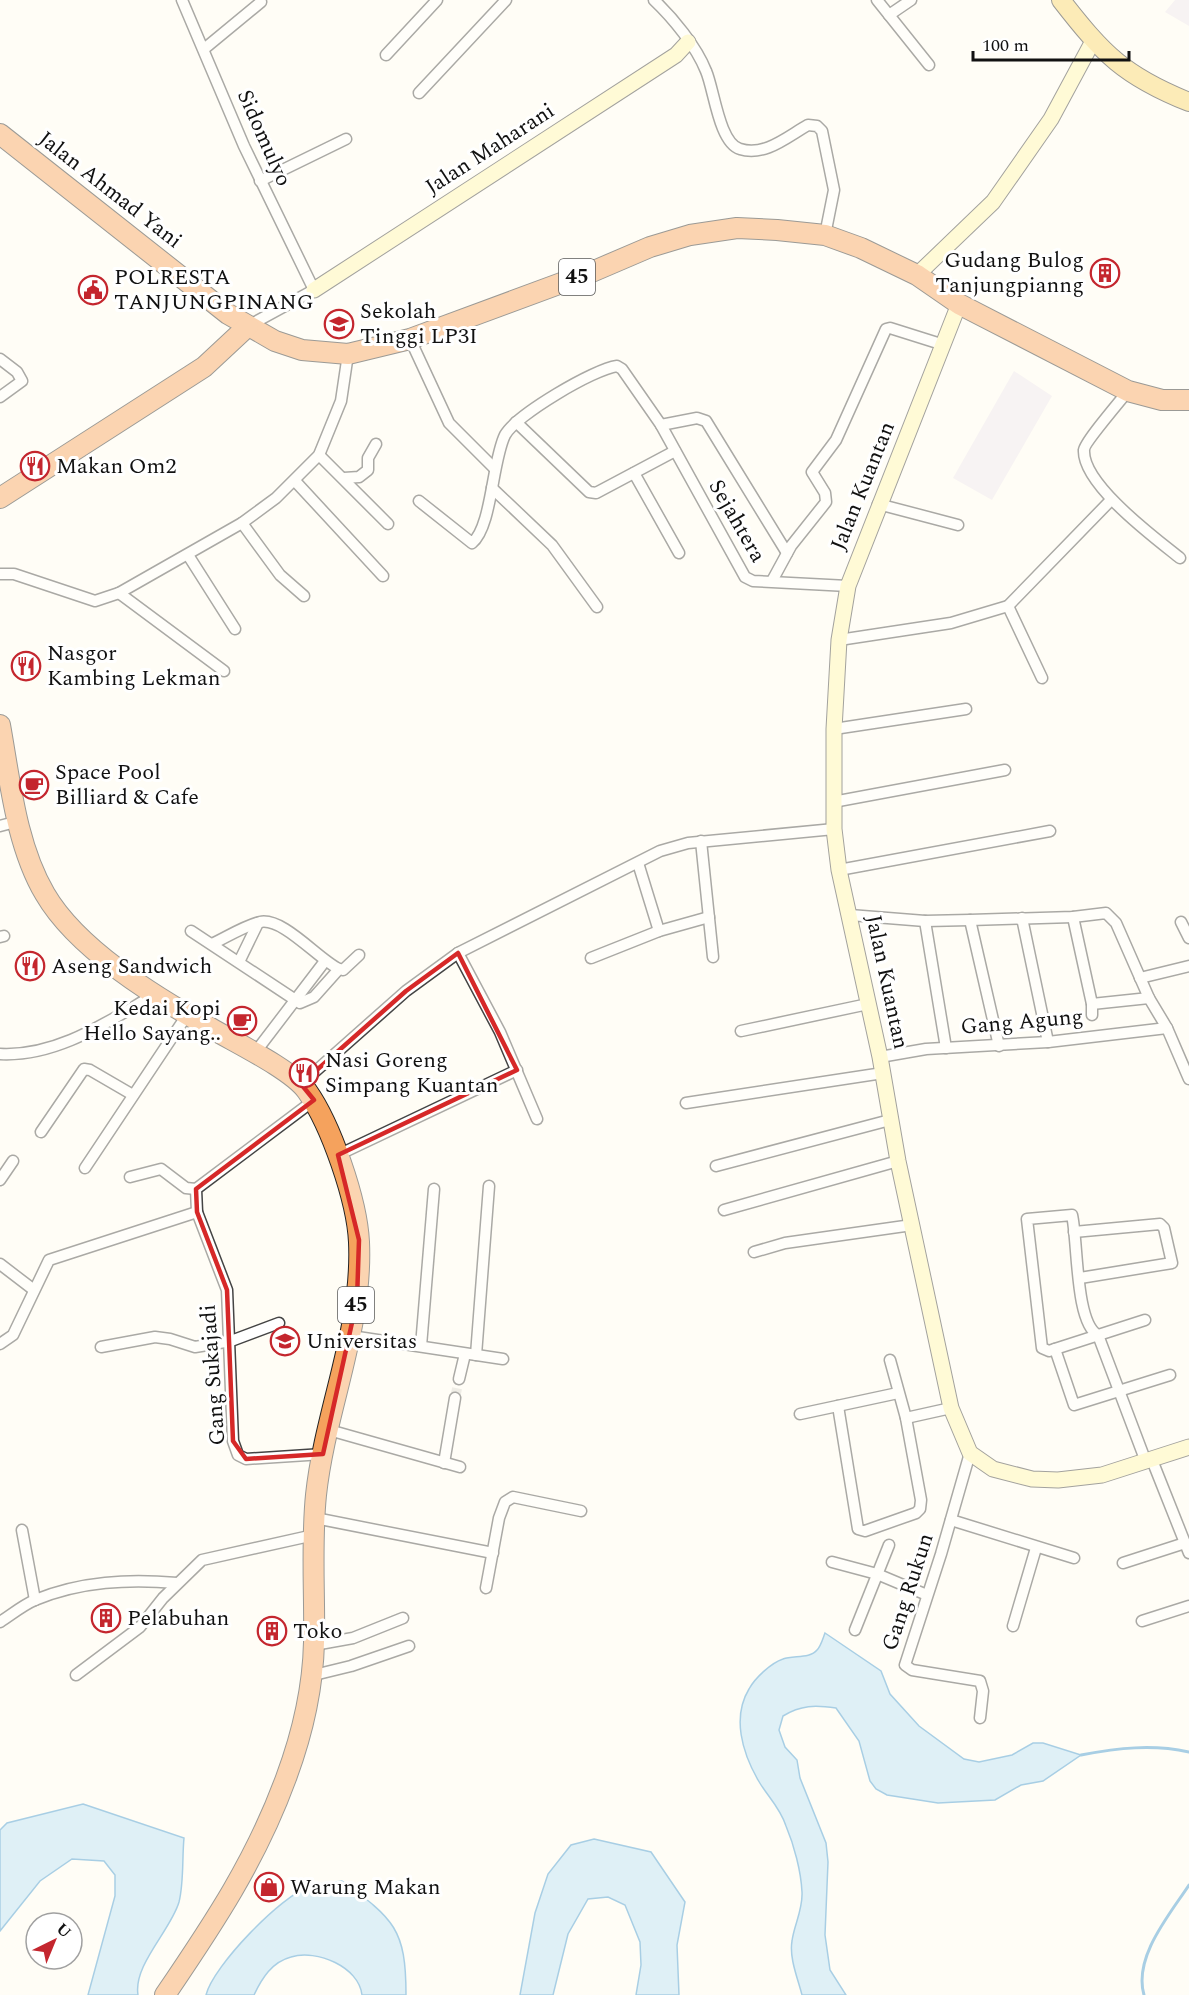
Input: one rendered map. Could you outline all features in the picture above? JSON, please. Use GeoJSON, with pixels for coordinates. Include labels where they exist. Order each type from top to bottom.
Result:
{"type":"FeatureCollection","features":[{"type":"Feature","properties":{"kind":"highway","name":"Jalan Ahmad Yani"},"geometry":{"type":"LineString","coordinates":[[0,134],[248,327],[275,341],[302,350],[348,354],[410,339],[594,271],[650,247],[690,234],[737,228],[825,235],[917,275],[959,304],[1128,391],[1162,400],[1189,400]]}},
{"type":"Feature","properties":{"kind":"highway"},"geometry":{"type":"LineString","coordinates":[[0,498],[204,366],[248,327]]}},
{"type":"Feature","properties":{"kind":"highway","name":"45"},"geometry":{"type":"LineString","coordinates":[[0,725],[3,758],[19,821],[31,865],[46,898],[93,948],[154,994],[301,1083],[328,1128],[338,1155],[359,1240],[357,1300],[351,1336],[323,1454],[314,1527],[314,1645],[303,1723],[286,1777],[255,1850],[228,1903],[165,1995]]}},
{"type":"Feature","properties":{"kind":"main road"},"geometry":{"type":"LineString","coordinates":[[1061,0],[1093,41],[1124,70],[1150,86],[1189,102]]}},
{"type":"Feature","properties":{"kind":"street","name":"Sidomulyo"},"geometry":{"type":"LineString","coordinates":[[182,0],[260,181],[314,290]]}},
{"type":"Feature","properties":{"kind":"street"},"geometry":{"type":"LineString","coordinates":[[386,55],[437,0]]}},
{"type":"Feature","properties":{"kind":"street"},"geometry":{"type":"LineString","coordinates":[[419,93],[506,0]]}},
{"type":"Feature","properties":{"kind":"street"},"geometry":{"type":"LineString","coordinates":[[654,0],[666,11],[706,70],[721,123],[729,140],[738,149],[759,151],[808,125],[817,126],[822,131],[834,190],[825,235]]}},
{"type":"Feature","properties":{"kind":"street"},"geometry":{"type":"LineString","coordinates":[[877,0],[929,65]]}},
{"type":"Feature","properties":{"kind":"street"},"geometry":{"type":"LineString","coordinates":[[889,15],[910,0]]}},
{"type":"Feature","properties":{"kind":"street"},"geometry":{"type":"LineString","coordinates":[[204,49],[261,2]]}},
{"type":"Feature","properties":{"kind":"street"},"geometry":{"type":"LineString","coordinates":[[917,275],[993,202],[1051,119],[1093,41]]}},
{"type":"Feature","properties":{"kind":"street","name":"Jalan Maharani"},"geometry":{"type":"LineString","coordinates":[[314,290],[676,55],[688,42]]}},
{"type":"Feature","properties":{"kind":"street"},"geometry":{"type":"LineString","coordinates":[[260,181],[346,139]]}},
{"type":"Feature","properties":{"kind":"street"},"geometry":{"type":"LineString","coordinates":[[248,327],[314,290]]}},
{"type":"Feature","properties":{"kind":"street","name":"Jalan Kuantan"},"geometry":{"type":"LineString","coordinates":[[959,304],[945,345],[878,504],[848,586],[839,640],[832,802],[839,870],[881,1065],[898,1161],[951,1408],[970,1453]]}},
{"type":"Feature","properties":{"kind":"street"},"geometry":{"type":"LineString","coordinates":[[772,581],[787,553],[826,502],[825,493],[812,472],[836,440],[886,329],[890,328],[945,345]]}},
{"type":"Feature","properties":{"kind":"street"},"geometry":{"type":"LineString","coordinates":[[410,339],[449,423],[494,468]]}},
{"type":"Feature","properties":{"kind":"street"},"geometry":{"type":"LineString","coordinates":[[0,574],[14,574],[41,582],[87,601],[103,599],[188,555],[242,523],[296,481],[319,455],[341,401],[348,354]]}},
{"type":"Feature","properties":{"kind":"street"},"geometry":{"type":"LineString","coordinates":[[0,359],[17,372],[22,381],[0,397]]}},
{"type":"Feature","properties":{"kind":"street","name":"Sejahtera"},"geometry":{"type":"LineString","coordinates":[[516,422],[559,392],[617,366],[622,369],[661,425],[739,570],[753,581],[848,586]]}},
{"type":"Feature","properties":{"kind":"street"},"geometry":{"type":"LineString","coordinates":[[1128,391],[1084,450],[1091,470],[1111,500],[1180,558]]}},
{"type":"Feature","properties":{"kind":"street"},"geometry":{"type":"LineString","coordinates":[[661,425],[697,417],[706,421],[787,553]]}},
{"type":"Feature","properties":{"kind":"street"},"geometry":{"type":"LineString","coordinates":[[419,501],[472,543],[479,535],[492,488],[494,468],[506,434],[516,422],[589,492],[596,493],[675,451]]}},
{"type":"Feature","properties":{"kind":"street"},"geometry":{"type":"LineString","coordinates":[[344,477],[359,477],[368,470],[368,458],[376,444]]}},
{"type":"Feature","properties":{"kind":"street"},"geometry":{"type":"LineString","coordinates":[[319,455],[344,477],[388,524]]}},
{"type":"Feature","properties":{"kind":"street"},"geometry":{"type":"LineString","coordinates":[[634,473],[680,553]]}},
{"type":"Feature","properties":{"kind":"street"},"geometry":{"type":"LineString","coordinates":[[296,481],[383,576]]}},
{"type":"Feature","properties":{"kind":"street"},"geometry":{"type":"LineString","coordinates":[[492,488],[552,545],[597,608]]}},
{"type":"Feature","properties":{"kind":"street"},"geometry":{"type":"LineString","coordinates":[[839,640],[951,623],[1008,606],[1111,500]]}},
{"type":"Feature","properties":{"kind":"street"},"geometry":{"type":"LineString","coordinates":[[878,504],[958,525]]}},
{"type":"Feature","properties":{"kind":"street"},"geometry":{"type":"LineString","coordinates":[[242,523],[280,575],[304,596]]}},
{"type":"Feature","properties":{"kind":"street"},"geometry":{"type":"LineString","coordinates":[[188,555],[235,629]]}},
{"type":"Feature","properties":{"kind":"street"},"geometry":{"type":"LineString","coordinates":[[118,593],[224,671]]}},
{"type":"Feature","properties":{"kind":"street"},"geometry":{"type":"LineString","coordinates":[[1008,606],[1042,678]]}},
{"type":"Feature","properties":{"kind":"street"},"geometry":{"type":"LineString","coordinates":[[834,729],[966,709]]}},
{"type":"Feature","properties":{"kind":"street"},"geometry":{"type":"LineString","coordinates":[[832,802],[1005,770]]}},
{"type":"Feature","properties":{"kind":"street"},"geometry":{"type":"LineString","coordinates":[[0,826],[19,821]]}},
{"type":"Feature","properties":{"kind":"street"},"geometry":{"type":"LineString","coordinates":[[301,1083],[406,991],[458,953],[638,862],[666,849],[701,842],[834,829]]}},
{"type":"Feature","properties":{"kind":"street"},"geometry":{"type":"LineString","coordinates":[[839,870],[1050,831]]}},
{"type":"Feature","properties":{"kind":"street"},"geometry":{"type":"LineString","coordinates":[[701,842],[713,957]]}},
{"type":"Feature","properties":{"kind":"street"},"geometry":{"type":"LineString","coordinates":[[638,862],[659,931]]}},
{"type":"Feature","properties":{"kind":"street"},"geometry":{"type":"LineString","coordinates":[[850,915],[925,921],[1073,917],[1101,913],[1111,916],[1189,1077]]}},
{"type":"Feature","properties":{"kind":"street"},"geometry":{"type":"LineString","coordinates":[[591,958],[659,931],[709,917]]}},
{"type":"Feature","properties":{"kind":"street"},"geometry":{"type":"LineString","coordinates":[[1073,917],[1092,1010],[1149,998]]}},
{"type":"Feature","properties":{"kind":"street"},"geometry":{"type":"LineString","coordinates":[[1022,918],[1048,1042]]}},
{"type":"Feature","properties":{"kind":"street"},"geometry":{"type":"LineString","coordinates":[[970,920],[999,1046]]}},
{"type":"Feature","properties":{"kind":"street"},"geometry":{"type":"LineString","coordinates":[[212,944],[258,923],[268,921],[339,969],[343,970],[359,955]]}},
{"type":"Feature","properties":{"kind":"street"},"geometry":{"type":"LineString","coordinates":[[925,921],[946,1048]]}},
{"type":"Feature","properties":{"kind":"street"},"geometry":{"type":"LineString","coordinates":[[1181,922],[1189,938]]}},
{"type":"Feature","properties":{"kind":"street"},"geometry":{"type":"LineString","coordinates":[[239,962],[258,923]]}},
{"type":"Feature","properties":{"kind":"street"},"geometry":{"type":"LineString","coordinates":[[191,931],[294,1002],[300,1003],[314,997],[339,969]]}},
{"type":"Feature","properties":{"kind":"street"},"geometry":{"type":"LineString","coordinates":[[458,953],[517,1070],[537,1119]]}},
{"type":"Feature","properties":{"kind":"street"},"geometry":{"type":"LineString","coordinates":[[254,1054],[325,961]]}},
{"type":"Feature","properties":{"kind":"street"},"geometry":{"type":"LineString","coordinates":[[1140,978],[1189,966]]}},
{"type":"Feature","properties":{"kind":"street"},"geometry":{"type":"LineString","coordinates":[[0,1054],[23,1055],[91,1032],[154,994]]}},
{"type":"Feature","properties":{"kind":"street"},"geometry":{"type":"LineString","coordinates":[[741,1031],[868,1004]]}},
{"type":"Feature","properties":{"kind":"street"},"geometry":{"type":"LineString","coordinates":[[85,1168],[187,1015]]}},
{"type":"Feature","properties":{"kind":"street","name":"Gang Agung"},"geometry":{"type":"LineString","coordinates":[[686,1103],[881,1065],[946,1048],[1048,1042],[1167,1028]]}},
{"type":"Feature","properties":{"kind":"street"},"geometry":{"type":"LineString","coordinates":[[42,1132],[84,1069],[90,1070],[133,1095]]}},
{"type":"Feature","properties":{"kind":"street"},"geometry":{"type":"LineString","coordinates":[[338,1155],[517,1070]]}},
{"type":"Feature","properties":{"kind":"street"},"geometry":{"type":"LineString","coordinates":[[130,1177],[161,1169],[186,1188],[196,1190],[313,1101]]}},
{"type":"Feature","properties":{"kind":"street"},"geometry":{"type":"LineString","coordinates":[[716,1166],[890,1120]]}},
{"type":"Feature","properties":{"kind":"street"},"geometry":{"type":"LineString","coordinates":[[0,1180],[13,1161]]}},
{"type":"Feature","properties":{"kind":"street"},"geometry":{"type":"LineString","coordinates":[[724,1210],[898,1161]]}},
{"type":"Feature","properties":{"kind":"street"},"geometry":{"type":"LineString","coordinates":[[459,1379],[470,1355],[489,1186]]}},
{"type":"Feature","properties":{"kind":"street"},"geometry":{"type":"LineString","coordinates":[[421,1346],[434,1189]]}},
{"type":"Feature","properties":{"kind":"street","name":"Gang Sukajadi"},"geometry":{"type":"LineString","coordinates":[[196,1190],[197,1212],[224,1279],[231,1341],[233,1441],[238,1455],[246,1459],[323,1454]]}},
{"type":"Feature","properties":{"kind":"street"},"geometry":{"type":"LineString","coordinates":[[0,1344],[10,1339],[45,1265],[54,1258],[197,1212]]}},
{"type":"Feature","properties":{"kind":"street"},"geometry":{"type":"LineString","coordinates":[[1123,1563],[1187,1548],[1098,1335],[1088,1326],[1070,1214],[1029,1218],[1027,1222],[1042,1348],[1048,1351],[1055,1349],[1098,1335],[1145,1320]]}},
{"type":"Feature","properties":{"kind":"street"},"geometry":{"type":"LineString","coordinates":[[1074,1232],[1160,1224],[1164,1228],[1172,1263],[1080,1278]]}},
{"type":"Feature","properties":{"kind":"street"},"geometry":{"type":"LineString","coordinates":[[754,1252],[786,1243],[912,1226]]}},
{"type":"Feature","properties":{"kind":"street"},"geometry":{"type":"LineString","coordinates":[[0,1264],[34,1290]]}},
{"type":"Feature","properties":{"kind":"street"},"geometry":{"type":"LineString","coordinates":[[101,1347],[155,1337],[195,1347],[231,1341],[279,1323]]}},
{"type":"Feature","properties":{"kind":"street"},"geometry":{"type":"LineString","coordinates":[[351,1336],[503,1359]]}},
{"type":"Feature","properties":{"kind":"street"},"geometry":{"type":"LineString","coordinates":[[1055,1349],[1074,1405],[1170,1375]]}},
{"type":"Feature","properties":{"kind":"street"},"geometry":{"type":"LineString","coordinates":[[838,1406],[856,1525],[862,1531],[916,1513],[921,1506],[906,1418],[890,1360]]}},
{"type":"Feature","properties":{"kind":"street"},"geometry":{"type":"LineString","coordinates":[[800,1414],[898,1393]]}},
{"type":"Feature","properties":{"kind":"street"},"geometry":{"type":"LineString","coordinates":[[444,1463],[455,1398]]}},
{"type":"Feature","properties":{"kind":"street"},"geometry":{"type":"LineString","coordinates":[[906,1418],[951,1408]]}},
{"type":"Feature","properties":{"kind":"street"},"geometry":{"type":"LineString","coordinates":[[329,1430],[460,1467]]}},
{"type":"Feature","properties":{"kind":"street"},"geometry":{"type":"LineString","coordinates":[[970,1453],[993,1469],[1032,1479],[1058,1480],[1102,1475],[1189,1447]]}},
{"type":"Feature","properties":{"kind":"street","name":"Gang Rukun"},"geometry":{"type":"LineString","coordinates":[[970,1453],[904,1665],[912,1670],[980,1681],[983,1692],[980,1718]]}},
{"type":"Feature","properties":{"kind":"street"},"geometry":{"type":"LineString","coordinates":[[486,1588],[503,1504],[511,1498],[581,1512]]}},
{"type":"Feature","properties":{"kind":"street"},"geometry":{"type":"LineString","coordinates":[[951,1520],[1074,1558]]}},
{"type":"Feature","properties":{"kind":"street"},"geometry":{"type":"LineString","coordinates":[[76,1675],[140,1627],[177,1583],[198,1563],[208,1558],[314,1527],[493,1553]]}},
{"type":"Feature","properties":{"kind":"street"},"geometry":{"type":"LineString","coordinates":[[22,1530],[34,1600]]}},
{"type":"Feature","properties":{"kind":"street"},"geometry":{"type":"LineString","coordinates":[[855,1630],[889,1545]]}},
{"type":"Feature","properties":{"kind":"street"},"geometry":{"type":"LineString","coordinates":[[1013,1626],[1036,1548]]}},
{"type":"Feature","properties":{"kind":"street"},"geometry":{"type":"LineString","coordinates":[[832,1562],[877,1574],[927,1595]]}},
{"type":"Feature","properties":{"kind":"street"},"geometry":{"type":"LineString","coordinates":[[0,1622],[34,1600],[85,1586],[114,1581],[177,1583]]}},
{"type":"Feature","properties":{"kind":"street"},"geometry":{"type":"LineString","coordinates":[[1142,1621],[1189,1606]]}},
{"type":"Feature","properties":{"kind":"street"},"geometry":{"type":"LineString","coordinates":[[314,1645],[353,1638],[403,1618]]}},
{"type":"Feature","properties":{"kind":"street"},"geometry":{"type":"LineString","coordinates":[[310,1676],[351,1666],[409,1646]]}},
{"type":"Feature","properties":{"kind":"highlighted area"},"geometry":{"type":"Polygon","coordinates":[[[458,953],[517,1070],[338,1155],[359,1240],[357,1300],[323,1454],[246,1459],[233,1441],[227,1290],[197,1212],[196,1189],[314,1100],[301,1084],[406,991],[458,953]]]}},
{"type":"Feature","properties":{"kind":"shaded area"},"geometry":{"type":"Polygon","coordinates":[[[1175,0],[1189,0],[1189,26],[1165,12],[1175,0]]]}},
{"type":"Feature","properties":{"kind":"shaded area"},"geometry":{"type":"Polygon","coordinates":[[[1014,371],[1052,396],[992,500],[953,478],[1014,371]]]}},
{"type":"Feature","properties":{"kind":"water"},"geometry":{"type":"Polygon","coordinates":[[[825,1633],[881,1671],[890,1694],[919,1726],[964,1759],[979,1762],[1012,1755],[1033,1743],[1043,1743],[1081,1755],[1043,1781],[1021,1785],[995,1800],[938,1803],[887,1795],[876,1789],[870,1781],[859,1741],[836,1708],[808,1707],[783,1716],[779,1730],[785,1747],[797,1760],[800,1778],[826,1843],[828,1862],[825,1935],[830,1970],[846,1995],[802,1995],[791,1948],[802,1899],[799,1867],[783,1819],[747,1758],[740,1723],[744,1700],[759,1676],[783,1659],[814,1653],[820,1646],[825,1633]]]}},
{"type":"Feature","properties":{"kind":"water"},"geometry":{"type":"Polygon","coordinates":[[[83,1804],[184,1838],[179,1902],[141,1972],[138,1995],[88,1995],[115,1896],[115,1875],[104,1861],[72,1859],[40,1881],[0,1931],[0,1830],[7,1823],[83,1804]]]}},
{"type":"Feature","properties":{"kind":"water"},"geometry":{"type":"Polygon","coordinates":[[[594,1839],[651,1852],[685,1902],[677,1945],[679,1995],[636,1995],[641,1965],[640,1942],[625,1905],[608,1897],[588,1899],[568,1934],[553,1995],[520,1995],[535,1913],[548,1874],[571,1845],[594,1839]]]}},
{"type":"Feature","properties":{"kind":"water"},"geometry":{"type":"Polygon","coordinates":[[[342,1881],[374,1906],[394,1928],[403,1955],[406,1995],[362,1995],[353,1976],[335,1962],[301,1955],[284,1959],[273,1967],[264,1977],[254,1995],[206,1995],[211,1982],[234,1950],[282,1903],[310,1886],[342,1881]]]}},
{"type":"Feature","properties":{"kind":"waterway"},"geometry":{"type":"LineString","coordinates":[[1081,1755],[1135,1748],[1162,1748],[1189,1752]]}},
{"type":"Feature","properties":{"kind":"waterway"},"geometry":{"type":"LineString","coordinates":[[1144,1995],[1142,1981],[1148,1951],[1189,1885]]}},
{"type":"Feature","properties":{"kind":"tunnel"},"geometry":{"type":"LineString","coordinates":[[455,1398],[459,1379]]}},
{"type":"Feature","properties":{"kind":"place","name":"Gudang Bulog Tanjungpianng"},"geometry":{"type":"Point","coordinates":[1105,273]}},
{"type":"Feature","properties":{"kind":"place","name":"POLRESTA TANJUNGPINANG"},"geometry":{"type":"Point","coordinates":[93,290]}},
{"type":"Feature","properties":{"kind":"place","name":"Sekolah Tinggi LP3I"},"geometry":{"type":"Point","coordinates":[339,324]}},
{"type":"Feature","properties":{"kind":"place","name":"Makan Om2"},"geometry":{"type":"Point","coordinates":[35,466]}},
{"type":"Feature","properties":{"kind":"place","name":"Nasgor Kambing Lekman"},"geometry":{"type":"Point","coordinates":[26,666]}},
{"type":"Feature","properties":{"kind":"place","name":"Space Pool Billiard & Cafe"},"geometry":{"type":"Point","coordinates":[34,785]}},
{"type":"Feature","properties":{"kind":"place","name":"Aseng Sandwich"},"geometry":{"type":"Point","coordinates":[30,966]}},
{"type":"Feature","properties":{"kind":"place","name":"Kedai Kopi Hello Sayang.."},"geometry":{"type":"Point","coordinates":[242,1021]}},
{"type":"Feature","properties":{"kind":"place","name":"Nasi Goreng Simpang Kuantan"},"geometry":{"type":"Point","coordinates":[304,1073]}},
{"type":"Feature","properties":{"kind":"place","name":"Universitas"},"geometry":{"type":"Point","coordinates":[285,1341]}},
{"type":"Feature","properties":{"kind":"place","name":"Pelabuhan"},"geometry":{"type":"Point","coordinates":[106,1618]}},
{"type":"Feature","properties":{"kind":"place","name":"Toko"},"geometry":{"type":"Point","coordinates":[272,1631]}},
{"type":"Feature","properties":{"kind":"place","name":"Warung Makan"},"geometry":{"type":"Point","coordinates":[269,1887]}}]}
